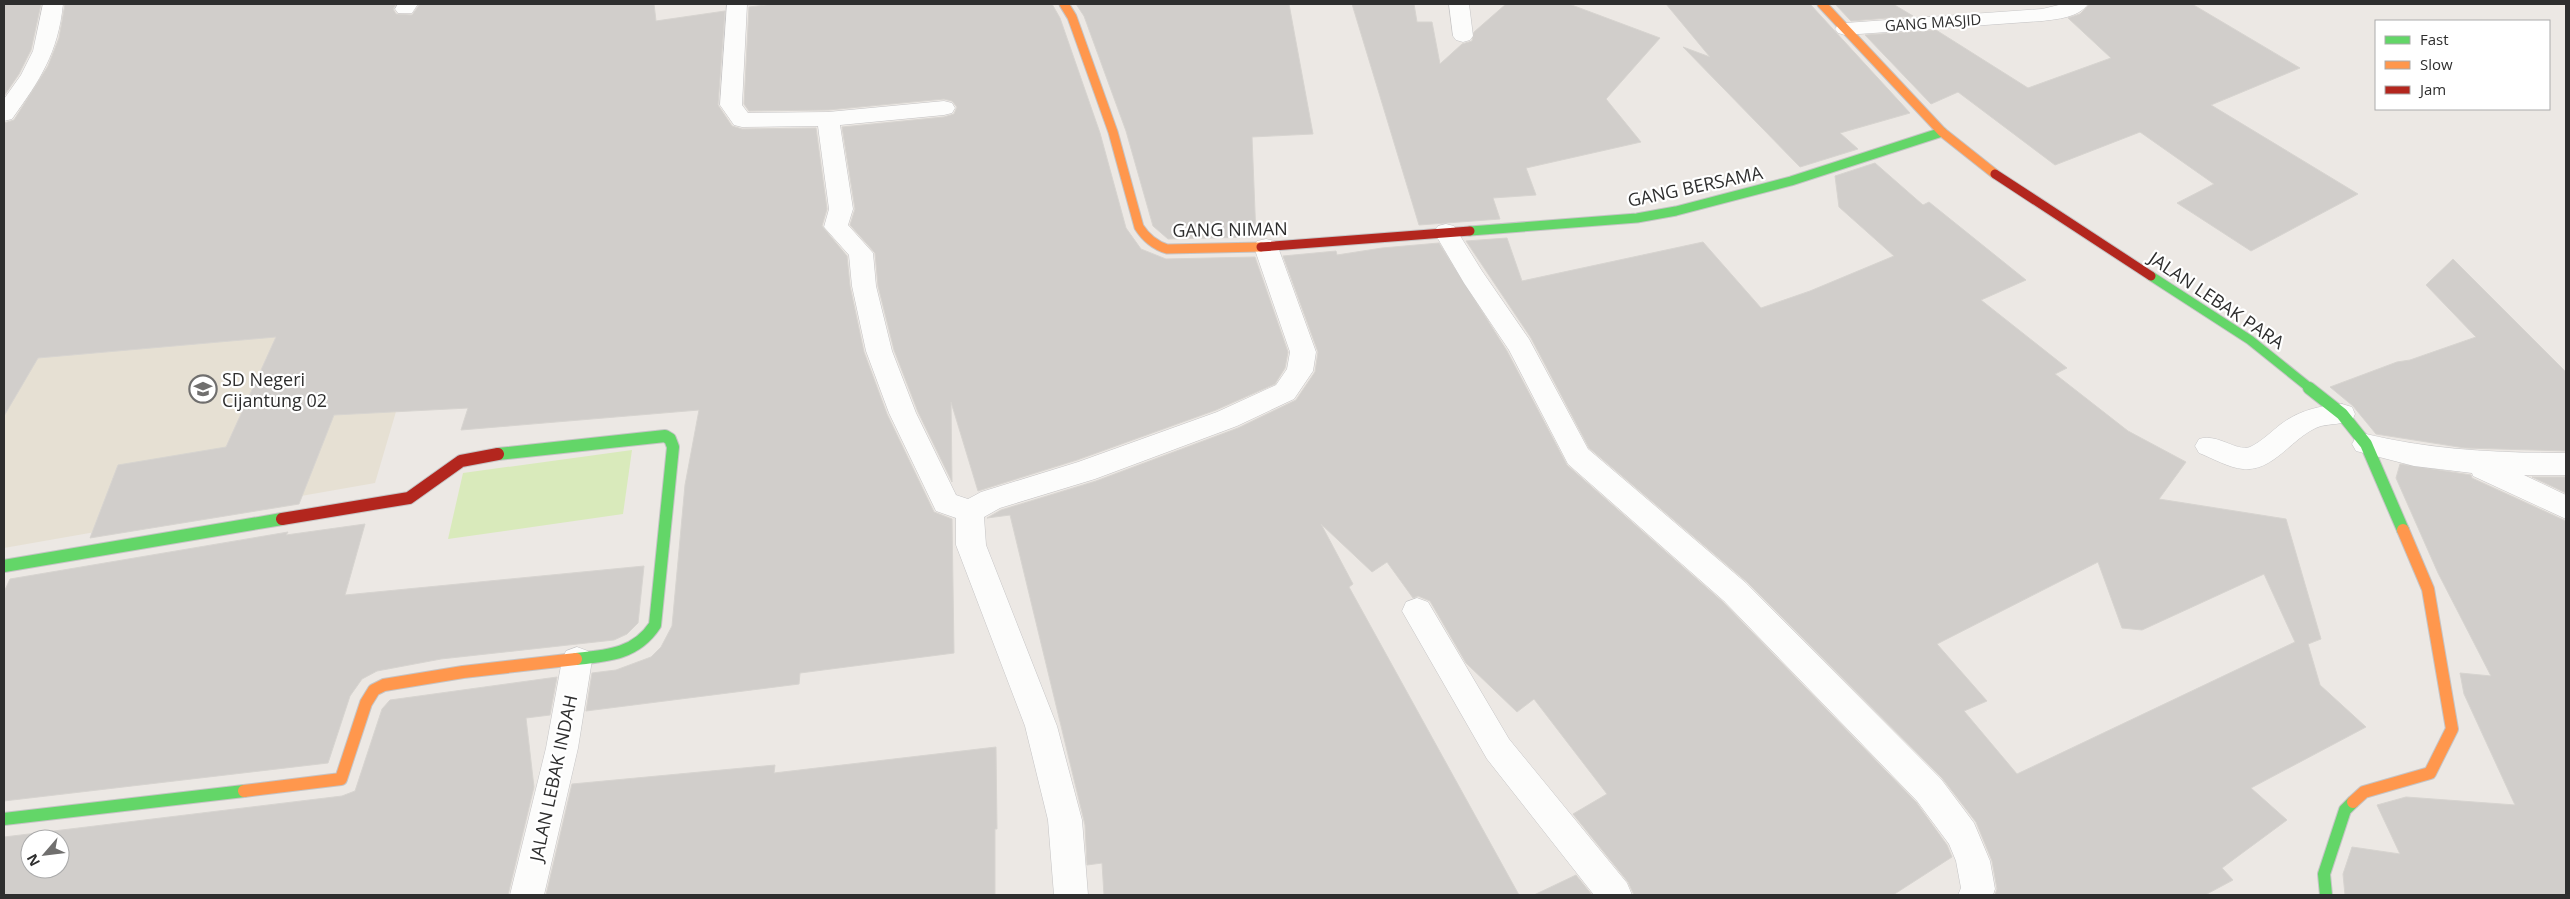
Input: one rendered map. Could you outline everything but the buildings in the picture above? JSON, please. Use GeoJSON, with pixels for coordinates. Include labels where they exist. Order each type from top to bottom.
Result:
{"type":"FeatureCollection","features":[{"type":"Feature","properties":{"kind":"street"},"geometry":{"type":"LineString","coordinates":[[4,114],[28,82],[48,42],[53,4]]}},
{"type":"Feature","properties":{"kind":"street"},"geometry":{"type":"LineString","coordinates":[[737,4],[731,105],[742,120],[828,119],[944,108]]}},
{"type":"Feature","properties":{"kind":"street","name":"GANG NIMAN"},"geometry":{"type":"LineString","coordinates":[[1064,4],[1072,18],[1113,132],[1139,227],[1144,237],[1154,246],[1167,249],[1266,247],[1446,232]]}},
{"type":"Feature","properties":{"kind":"street"},"geometry":{"type":"LineString","coordinates":[[1459,4],[1463,36]]}},
{"type":"Feature","properties":{"kind":"street","name":"JALAN LEBAK PARA"},"geometry":{"type":"LineString","coordinates":[[1822,4],[1942,132],[2002,180],[2250,340],[2342,414],[2366,444],[2428,589],[2452,729],[2430,773],[2364,792],[2345,810],[2324,874],[2326,895]]}},
{"type":"Feature","properties":{"kind":"street","name":"GANG MASJID"},"geometry":{"type":"LineString","coordinates":[[1845,29],[2042,15],[2063,12],[2078,4]]}},
{"type":"Feature","properties":{"kind":"street"},"geometry":{"type":"LineString","coordinates":[[828,119],[841,209],[836,227],[861,253],[862,278],[875,336],[902,416],[946,503],[970,511],[991,500],[1085,471],[1227,419],[1285,392],[1300,371],[1303,352],[1266,247]]}},
{"type":"Feature","properties":{"kind":"street","name":"GANG BERSAMA"},"geometry":{"type":"LineString","coordinates":[[1446,232],[1637,218],[1685,210],[1750,195],[1818,175],[1942,132]]}},
{"type":"Feature","properties":{"kind":"street"},"geometry":{"type":"LineString","coordinates":[[1446,232],[1473,277],[1520,346],[1578,456],[1735,592],[1929,790],[1962,834],[1973,861],[1978,889],[1975,895]]}},
{"type":"Feature","properties":{"kind":"street"},"geometry":{"type":"LineString","coordinates":[[2209,446],[2244,459],[2260,455],[2293,429],[2315,417],[2342,414]]}},
{"type":"Feature","properties":{"kind":"street"},"geometry":{"type":"LineString","coordinates":[[4,566],[409,498],[425,491],[451,467],[466,459],[488,454],[665,436],[670,439],[673,447],[655,625],[650,638],[634,651],[577,660],[463,672],[384,685],[374,690],[366,703],[341,779],[4,819]]}},
{"type":"Feature","properties":{"kind":"street"},"geometry":{"type":"LineString","coordinates":[[2366,444],[2393,452],[2466,460],[2522,465],[2566,464]]}},
{"type":"Feature","properties":{"kind":"street"},"geometry":{"type":"LineString","coordinates":[[2466,460],[2566,508]]}},
{"type":"Feature","properties":{"kind":"street"},"geometry":{"type":"LineString","coordinates":[[970,511],[971,545],[1041,726],[1065,820],[1071,895]]}},
{"type":"Feature","properties":{"kind":"street"},"geometry":{"type":"LineString","coordinates":[[1416,611],[1498,749],[1615,895]]}},
{"type":"Feature","properties":{"kind":"street","name":"JALAN LEBAK INDAH"},"geometry":{"type":"LineString","coordinates":[[527,895],[562,748],[577,660]]}},
{"type":"Feature","properties":{"kind":"shaded area","name":"SD Negeri Cijantung 02"},"geometry":{"type":"Polygon","coordinates":[[[442,255],[375,483],[4,548],[4,295],[442,255]]]}},
{"type":"Feature","properties":{"kind":"green space"},"geometry":{"type":"Polygon","coordinates":[[[632,450],[623,514],[448,539],[463,473],[632,450]]]}},
{"type":"Feature","properties":{"kind":"traffic: fast"},"geometry":{"type":"LineString","coordinates":[[1470,231],[1637,218],[1676,211],[1791,181],[1942,132]]}},
{"type":"Feature","properties":{"kind":"traffic: fast"},"geometry":{"type":"LineString","coordinates":[[2151,276],[2250,340],[2342,414],[2366,444],[2403,530]]}},
{"type":"Feature","properties":{"kind":"traffic: fast"},"geometry":{"type":"LineString","coordinates":[[498,454],[665,436],[670,439],[673,447],[655,625],[648,635],[631,649],[610,655],[576,659]]}},
{"type":"Feature","properties":{"kind":"traffic: fast"},"geometry":{"type":"LineString","coordinates":[[4,566],[282,519]]}},
{"type":"Feature","properties":{"kind":"traffic: fast"},"geometry":{"type":"LineString","coordinates":[[4,819],[244,791]]}},
{"type":"Feature","properties":{"kind":"traffic: fast"},"geometry":{"type":"LineString","coordinates":[[2326,895],[2324,874],[2345,810],[2353,802]]}},
{"type":"Feature","properties":{"kind":"traffic: slow"},"geometry":{"type":"LineString","coordinates":[[1064,4],[1072,17],[1113,132],[1139,227],[1144,235],[1158,246],[1167,249],[1261,247]]}},
{"type":"Feature","properties":{"kind":"traffic: slow"},"geometry":{"type":"LineString","coordinates":[[1822,4],[1942,132],[1995,174]]}},
{"type":"Feature","properties":{"kind":"traffic: slow"},"geometry":{"type":"LineString","coordinates":[[2353,802],[2364,792],[2430,773],[2452,729],[2428,589],[2403,530]]}},
{"type":"Feature","properties":{"kind":"traffic: slow"},"geometry":{"type":"LineString","coordinates":[[244,791],[341,779],[366,703],[374,690],[384,685],[463,672],[576,659]]}},
{"type":"Feature","properties":{"kind":"traffic: jam"},"geometry":{"type":"LineString","coordinates":[[1995,174],[2151,276]]}},
{"type":"Feature","properties":{"kind":"traffic: jam"},"geometry":{"type":"LineString","coordinates":[[1261,247],[1470,231]]}},
{"type":"Feature","properties":{"kind":"traffic: jam"},"geometry":{"type":"LineString","coordinates":[[282,519],[409,498],[426,488],[461,461],[498,454]]}},
{"type":"Feature","properties":{"kind":"place","name":"SD Negeri Cijantung 02"},"geometry":{"type":"Point","coordinates":[203,389]}}]}
